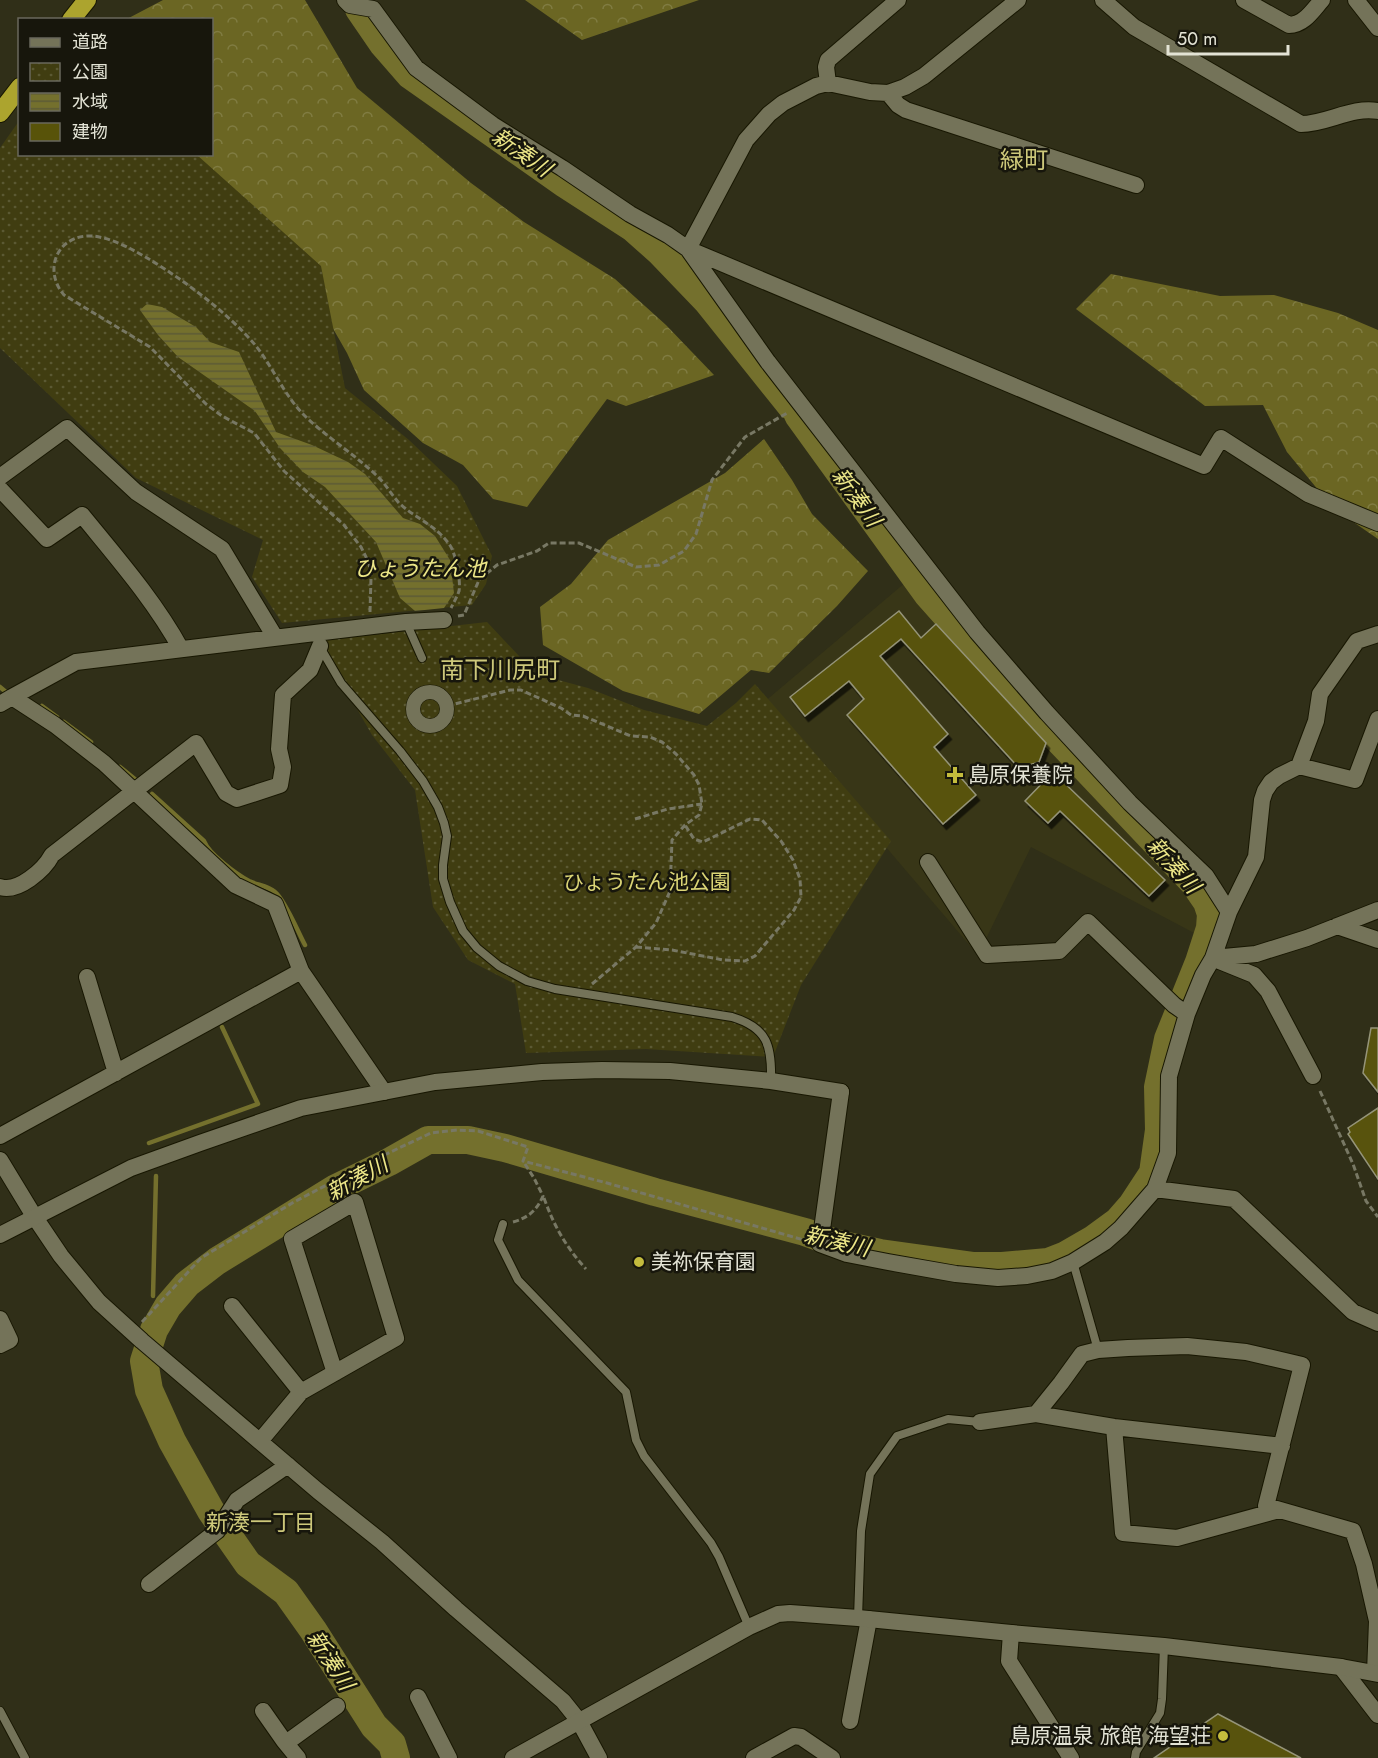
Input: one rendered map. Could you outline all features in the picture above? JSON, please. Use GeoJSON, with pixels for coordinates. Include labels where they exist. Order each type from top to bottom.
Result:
{"type":"FeatureCollection","features":[{"type":"Feature","properties":{"kind":"highway"},"geometry":{"type":"LineString","coordinates":[[73,18],[87,0]]}},
{"type":"Feature","properties":{"kind":"highway"},"geometry":{"type":"LineString","coordinates":[[0,113],[18,90]]}},
{"type":"Feature","properties":{"kind":"street"},"geometry":{"type":"LineString","coordinates":[[828,83],[825,67],[828,60],[898,0]]}},
{"type":"Feature","properties":{"kind":"street"},"geometry":{"type":"LineString","coordinates":[[688,249],[746,140],[769,114],[783,103],[816,86],[828,83],[870,92],[888,93],[905,87],[924,76],[1018,0]]}},
{"type":"Feature","properties":{"kind":"street"},"geometry":{"type":"LineString","coordinates":[[1102,0],[1134,27],[1301,124],[1313,124],[1353,112],[1378,111]]}},
{"type":"Feature","properties":{"kind":"street"},"geometry":{"type":"LineString","coordinates":[[1244,0],[1290,25],[1295,25],[1304,20],[1322,0]]}},
{"type":"Feature","properties":{"kind":"street"},"geometry":{"type":"LineString","coordinates":[[1356,0],[1378,28]]}},
{"type":"Feature","properties":{"kind":"street"},"geometry":{"type":"LineString","coordinates":[[348,3],[373,9],[416,68],[493,125],[688,249],[1204,466],[1221,438],[1308,494],[1378,523]]}},
{"type":"Feature","properties":{"kind":"street"},"geometry":{"type":"LineString","coordinates":[[888,93],[898,105],[906,110],[1136,185]]}},
{"type":"Feature","properties":{"kind":"street"},"geometry":{"type":"LineString","coordinates":[[688,249],[768,362],[977,632],[1047,713],[1130,803],[1206,876],[1229,912]]}},
{"type":"Feature","properties":{"kind":"street"},"geometry":{"type":"LineString","coordinates":[[0,477],[67,428],[136,492],[222,549],[275,637]]}},
{"type":"Feature","properties":{"kind":"street"},"geometry":{"type":"LineString","coordinates":[[0,489],[47,539],[82,515],[137,582],[182,649]]}},
{"type":"Feature","properties":{"kind":"street"},"geometry":{"type":"LineString","coordinates":[[6,700],[76,662],[275,637],[317,639],[370,626],[444,620]]}},
{"type":"Feature","properties":{"kind":"street"},"geometry":{"type":"LineString","coordinates":[[1299,766],[1316,721],[1320,694],[1357,641],[1378,634]]}},
{"type":"Feature","properties":{"kind":"street"},"geometry":{"type":"LineString","coordinates":[[0,888],[20,886],[46,865],[52,855],[196,743],[226,793],[237,799],[280,784],[283,767],[279,748],[283,695],[310,670],[317,639]]}},
{"type":"Feature","properties":{"kind":"street"},"geometry":{"type":"LineString","coordinates":[[6,700],[63,731],[104,763],[235,885],[275,904],[301,971],[384,1092]]}},
{"type":"Feature","properties":{"kind":"street"},"geometry":{"type":"LineString","coordinates":[[0,1235],[131,1168],[301,1108],[435,1082],[542,1072],[670,1071],[771,1081],[841,1092],[821,1240],[848,1254],[956,1274],[998,1278],[1052,1271],[1073,1262],[1105,1242],[1121,1228],[1155,1189],[1168,1153],[1169,1076],[1182,1010],[1213,958],[1229,912],[1256,857],[1265,791],[1279,776],[1299,766],[1354,780],[1378,719]]}},
{"type":"Feature","properties":{"kind":"street"},"geometry":{"type":"LineString","coordinates":[[928,862],[987,955],[1059,951],[1088,922],[1182,1010]]}},
{"type":"Feature","properties":{"kind":"street"},"geometry":{"type":"LineString","coordinates":[[1213,958],[1256,954],[1306,938],[1378,910]]}},
{"type":"Feature","properties":{"kind":"street"},"geometry":{"type":"LineString","coordinates":[[1337,926],[1378,940]]}},
{"type":"Feature","properties":{"kind":"street"},"geometry":{"type":"LineString","coordinates":[[1213,958],[1254,975],[1268,991],[1313,1076]]}},
{"type":"Feature","properties":{"kind":"street"},"geometry":{"type":"LineString","coordinates":[[0,1136],[301,971]]}},
{"type":"Feature","properties":{"kind":"street"},"geometry":{"type":"LineString","coordinates":[[87,977],[116,1072]]}},
{"type":"Feature","properties":{"kind":"street"},"geometry":{"type":"LineString","coordinates":[[0,1160],[60,1256],[99,1302],[141,1341],[382,1542],[563,1701],[579,1720],[599,1758]]}},
{"type":"Feature","properties":{"kind":"street"},"geometry":{"type":"LineString","coordinates":[[1155,1189],[1234,1199],[1353,1312],[1378,1323]]}},
{"type":"Feature","properties":{"kind":"street"},"geometry":{"type":"LineString","coordinates":[[260,1441],[301,1392],[335,1373],[396,1338],[355,1202],[291,1239],[335,1373]]}},
{"type":"Feature","properties":{"kind":"street"},"geometry":{"type":"LineString","coordinates":[[232,1306],[301,1392]]}},
{"type":"Feature","properties":{"kind":"street"},"geometry":{"type":"LineString","coordinates":[[0,1319],[10,1340],[0,1345]]}},
{"type":"Feature","properties":{"kind":"street"},"geometry":{"type":"LineString","coordinates":[[513,1758],[749,1626],[778,1614],[863,1618],[1164,1646],[1377,1673],[1377,1621],[1364,1564],[1353,1531],[1266,1506],[1302,1365],[1246,1352],[1187,1346],[1098,1350],[1082,1354],[1036,1414]]}},
{"type":"Feature","properties":{"kind":"street"},"geometry":{"type":"LineString","coordinates":[[980,1422],[1036,1414],[1114,1427],[1282,1446]]}},
{"type":"Feature","properties":{"kind":"street"},"geometry":{"type":"LineString","coordinates":[[1114,1427],[1124,1533],[1177,1538],[1280,1510]]}},
{"type":"Feature","properties":{"kind":"street"},"geometry":{"type":"LineString","coordinates":[[149,1584],[222,1525],[237,1500],[288,1465]]}},
{"type":"Feature","properties":{"kind":"street"},"geometry":{"type":"LineString","coordinates":[[850,1721],[863,1618]]}},
{"type":"Feature","properties":{"kind":"street"},"geometry":{"type":"LineString","coordinates":[[1011,1633],[1010,1661],[1071,1758]]}},
{"type":"Feature","properties":{"kind":"street"},"geometry":{"type":"LineString","coordinates":[[1341,1667],[1378,1715]]}},
{"type":"Feature","properties":{"kind":"street"},"geometry":{"type":"LineString","coordinates":[[418,1697],[449,1758]]}},
{"type":"Feature","properties":{"kind":"street"},"geometry":{"type":"LineString","coordinates":[[286,1743],[337,1706]]}},
{"type":"Feature","properties":{"kind":"street"},"geometry":{"type":"LineString","coordinates":[[263,1711],[298,1758]]}},
{"type":"Feature","properties":{"kind":"street"},"geometry":{"type":"LineString","coordinates":[[754,1758],[794,1736],[801,1737],[832,1758]]}},
{"type":"Feature","properties":{"kind":"lane"},"geometry":{"type":"LineString","coordinates":[[406,622],[422,658]]}},
{"type":"Feature","properties":{"kind":"lane"},"geometry":{"type":"LineString","coordinates":[[317,639],[341,683],[400,751],[423,781],[438,807],[447,836],[443,879],[450,903],[463,931],[477,948],[499,966],[526,981],[555,989],[746,1021],[755,1027],[766,1040],[771,1058],[771,1081]]}},
{"type":"Feature","properties":{"kind":"lane"},"geometry":{"type":"LineString","coordinates":[[503,1224],[498,1240],[518,1280],[626,1392],[636,1440],[644,1456],[711,1543],[749,1626]]}},
{"type":"Feature","properties":{"kind":"lane"},"geometry":{"type":"LineString","coordinates":[[1073,1262],[1098,1350]]}},
{"type":"Feature","properties":{"kind":"lane"},"geometry":{"type":"LineString","coordinates":[[863,1618],[861,1531],[870,1474],[897,1436],[948,1419],[980,1422]]}},
{"type":"Feature","properties":{"kind":"lane"},"geometry":{"type":"LineString","coordinates":[[1135,1758],[1136,1752],[1160,1713],[1164,1646]]}},
{"type":"Feature","properties":{"kind":"lane"},"geometry":{"type":"LineString","coordinates":[[0,1711],[25,1758]]}},
{"type":"Feature","properties":{"kind":"path"},"geometry":{"type":"LineString","coordinates":[[370,626],[369,563],[361,547],[344,525],[284,471],[254,434],[206,404],[150,346],[64,295],[57,287],[53,270],[55,257],[75,238],[89,235],[130,249],[201,295],[237,326],[256,347],[292,403],[306,417],[379,478],[400,504],[439,531],[452,548],[457,566],[459,589],[444,620]]}},
{"type":"Feature","properties":{"kind":"path"},"geometry":{"type":"LineString","coordinates":[[444,620],[464,615],[479,580],[497,565],[528,555],[549,543],[579,543],[636,567],[659,565],[684,551],[696,534],[712,480],[745,437],[803,405]]}},
{"type":"Feature","properties":{"kind":"path"},"geometry":{"type":"LineString","coordinates":[[447,706],[510,690],[521,690],[571,715],[584,716],[631,736],[650,737],[662,742],[676,753],[694,774],[699,785],[702,804],[699,815],[685,825],[672,840],[670,891],[656,923],[636,947],[579,993]]}},
{"type":"Feature","properties":{"kind":"path"},"geometry":{"type":"LineString","coordinates":[[635,819],[668,809],[702,804]]}},
{"type":"Feature","properties":{"kind":"path"},"geometry":{"type":"LineString","coordinates":[[636,947],[672,950],[723,960],[745,961],[755,956],[775,935],[801,897],[800,879],[793,860],[781,841],[762,820],[750,819],[703,842],[694,839],[685,825]]}},
{"type":"Feature","properties":{"kind":"path"},"geometry":{"type":"LineString","coordinates":[[1313,1076],[1353,1164],[1366,1201],[1378,1217]]}},
{"type":"Feature","properties":{"kind":"path"},"geometry":{"type":"LineString","coordinates":[[528,1149],[524,1160],[543,1196],[552,1222],[573,1255],[586,1269]]}},
{"type":"Feature","properties":{"kind":"path"},"geometry":{"type":"LineString","coordinates":[[524,1160],[821,1240]]}},
{"type":"Feature","properties":{"kind":"path"},"geometry":{"type":"LineString","coordinates":[[503,1224],[522,1219],[538,1209],[543,1196]]}},
{"type":"Feature","properties":{"kind":"shaded area","name":"島原保養院"},"geometry":{"type":"Polygon","coordinates":[[[906,582],[1190,888],[1198,906],[1200,920],[1198,935],[1031,847],[978,955],[763,703],[906,582]]]}},
{"type":"Feature","properties":{"kind":"green space"},"geometry":{"type":"Polygon","coordinates":[[[163,0],[305,0],[357,88],[471,183],[524,222],[615,279],[666,325],[714,375],[626,406],[607,399],[527,507],[493,499],[463,465],[423,443],[364,390],[347,353],[273,224],[145,156],[213,156],[213,18],[129,18],[163,0]]]}},
{"type":"Feature","properties":{"kind":"green space"},"geometry":{"type":"Polygon","coordinates":[[[525,0],[699,0],[582,40],[525,0]]]}},
{"type":"Feature","properties":{"kind":"green space"},"geometry":{"type":"Polygon","coordinates":[[[18,122],[18,156],[198,156],[321,266],[345,388],[409,440],[457,486],[492,556],[486,584],[472,605],[282,623],[252,577],[263,540],[136,478],[0,348],[0,148],[18,122]]]}},
{"type":"Feature","properties":{"kind":"green space"},"geometry":{"type":"Polygon","coordinates":[[[1111,274],[1220,296],[1274,295],[1338,313],[1378,330],[1378,539],[1333,508],[1287,452],[1263,405],[1205,406],[1076,309],[1111,274]]]}},
{"type":"Feature","properties":{"kind":"green space"},"geometry":{"type":"Polygon","coordinates":[[[764,439],[812,514],[868,571],[837,606],[769,673],[751,670],[699,714],[623,691],[543,645],[540,607],[571,584],[608,540],[725,473],[764,439]]]}},
{"type":"Feature","properties":{"kind":"green space","name":"ひょうたん池公園"},"geometry":{"type":"Polygon","coordinates":[[[487,622],[536,674],[588,688],[644,710],[707,726],[755,684],[891,841],[801,985],[773,1057],[646,1049],[526,1053],[515,984],[468,960],[433,907],[415,790],[372,735],[318,641],[487,622]]]}},
{"type":"Feature","properties":{"kind":"water","name":"ひょうたん池"},"geometry":{"type":"Polygon","coordinates":[[[147,304],[162,307],[196,327],[210,342],[239,352],[276,432],[312,445],[348,462],[365,474],[403,518],[420,524],[435,536],[450,560],[454,593],[444,608],[415,611],[400,598],[376,542],[325,487],[303,472],[280,448],[255,411],[178,357],[140,310],[147,304]]]}},
{"type":"Feature","properties":{"kind":"water"},"geometry":{"type":"Polygon","coordinates":[[[344,1680],[401,1750],[404,1758],[392,1758],[344,1680]]]}},
{"type":"Feature","properties":{"kind":"building"},"geometry":{"type":"Polygon","coordinates":[[[899,611],[921,638],[936,624],[1046,743],[1039,762],[1019,768],[901,639],[880,656],[948,734],[934,747],[976,795],[943,824],[847,715],[864,699],[849,681],[805,716],[790,697],[899,611]]]}},
{"type":"Feature","properties":{"kind":"building"},"geometry":{"type":"Polygon","coordinates":[[[1053,772],[1165,880],[1149,896],[1060,811],[1048,823],[1025,801],[1053,772]]]}},
{"type":"Feature","properties":{"kind":"building"},"geometry":{"type":"Polygon","coordinates":[[[1371,1028],[1378,1028],[1378,1092],[1363,1073],[1371,1028]]]}},
{"type":"Feature","properties":{"kind":"building"},"geometry":{"type":"Polygon","coordinates":[[[1378,1108],[1378,1179],[1348,1134],[1350,1132],[1348,1128],[1378,1108]]]}},
{"type":"Feature","properties":{"kind":"building","name":"島原温泉 旅館 海望荘"},"geometry":{"type":"Polygon","coordinates":[[[1218,1714],[1301,1758],[1154,1758],[1218,1714]]]}},
{"type":"Feature","properties":{"kind":"waterway","name":"新湊川"},"geometry":{"type":"LineString","coordinates":[[356,0],[359,9],[383,44],[410,75],[565,184],[633,228],[660,252],[707,301],[791,406]]}},
{"type":"Feature","properties":{"kind":"waterway","name":"新湊川"},"geometry":{"type":"LineString","coordinates":[[396,1758],[392,1744],[374,1726],[286,1592],[248,1564],[211,1511],[172,1441],[149,1390],[144,1361],[154,1330],[168,1306],[187,1284],[217,1261],[336,1188],[428,1140],[468,1140],[505,1148],[655,1192],[805,1232],[838,1244],[880,1253],[974,1266],[1048,1262],[1066,1255],[1118,1221],[1132,1205],[1153,1173],[1159,1130],[1158,1087],[1168,1039],[1210,928],[1211,914],[1207,902],[1194,883],[1032,712],[928,595],[798,415]]}},
{"type":"Feature","properties":{"kind":"waterway"},"geometry":{"type":"LineString","coordinates":[[0,687],[6,692]]}},
{"type":"Feature","properties":{"kind":"waterway"},"geometry":{"type":"LineString","coordinates":[[42,706],[57,717]]}},
{"type":"Feature","properties":{"kind":"waterway"},"geometry":{"type":"LineString","coordinates":[[64,722],[91,742]]}},
{"type":"Feature","properties":{"kind":"waterway"},"geometry":{"type":"LineString","coordinates":[[120,767],[136,780]]}},
{"type":"Feature","properties":{"kind":"waterway"},"geometry":{"type":"LineString","coordinates":[[152,794],[237,874],[275,892],[287,909],[305,945]]}},
{"type":"Feature","properties":{"kind":"waterway"},"geometry":{"type":"LineString","coordinates":[[149,1143],[258,1104],[222,1027]]}},
{"type":"Feature","properties":{"kind":"waterway"},"geometry":{"type":"LineString","coordinates":[[153,1296],[156,1176]]}},
{"type":"Feature","properties":{"kind":"waterway","name":"新湊川"},"geometry":{"type":"LineString","coordinates":[[154,1322],[154,1330]]}},
{"type":"Feature","properties":{"kind":"place","name":"島原保養院"},"geometry":{"type":"Point","coordinates":[955,775]}},
{"type":"Feature","properties":{"kind":"place","name":"美祢保育園"},"geometry":{"type":"Point","coordinates":[639,1262]}},
{"type":"Feature","properties":{"kind":"place","name":"島原温泉 旅館 海望荘"},"geometry":{"type":"Point","coordinates":[1223,1736]}},
{"type":"Feature","properties":{"kind":"district","name":"緑町"},"geometry":{"type":"Point","coordinates":[1024,160]}},
{"type":"Feature","properties":{"kind":"district","name":"南下川尻町"},"geometry":{"type":"Point","coordinates":[500,670]}},
{"type":"Feature","properties":{"kind":"district","name":"新湊一丁目"},"geometry":{"type":"Point","coordinates":[261,1522]}}]}
